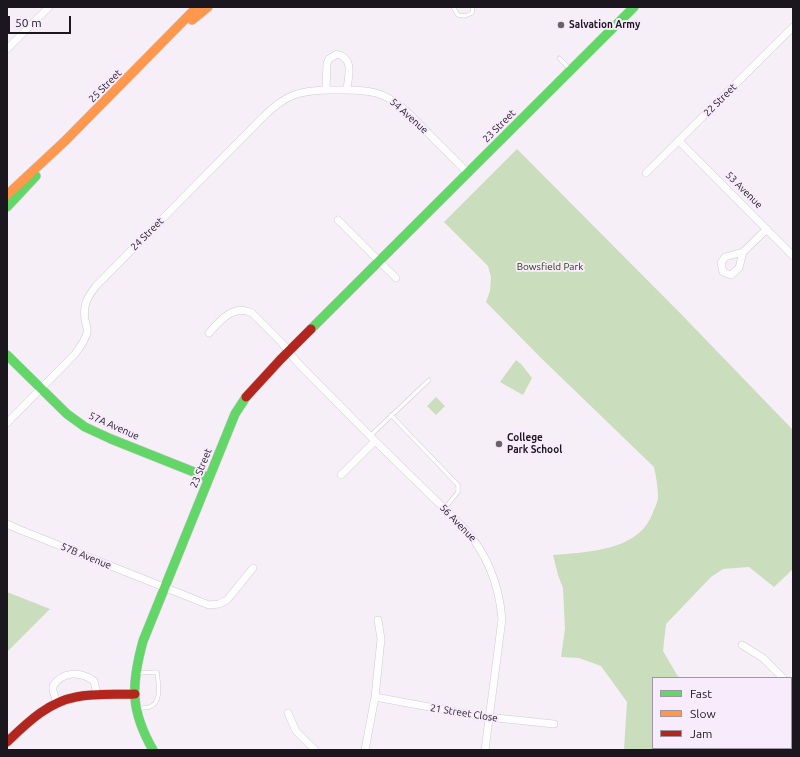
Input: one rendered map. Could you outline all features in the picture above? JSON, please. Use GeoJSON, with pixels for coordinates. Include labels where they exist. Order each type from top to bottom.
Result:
{"type":"FeatureCollection","features":[{"type":"Feature","properties":{"kind":"street"},"geometry":{"type":"LineString","coordinates":[[7,49],[49,7]]}},
{"type":"Feature","properties":{"kind":"street","name":"25 Street"},"geometry":{"type":"LineString","coordinates":[[7,195],[65,141],[197,7]]}},
{"type":"Feature","properties":{"kind":"street","name":"25 Street"},"geometry":{"type":"LineString","coordinates":[[160,46],[208,7]]}},
{"type":"Feature","properties":{"kind":"street","name":"23 Street"},"geometry":{"type":"LineString","coordinates":[[153,750],[139,722],[136,709],[135,673],[143,641],[235,414],[241,404],[249,393],[289,352],[571,70],[629,9]]}},
{"type":"Feature","properties":{"kind":"street","name":"22 Street"},"geometry":{"type":"LineString","coordinates":[[646,173],[793,27]]}},
{"type":"Feature","properties":{"kind":"street"},"geometry":{"type":"LineString","coordinates":[[326,90],[327,63],[329,59],[337,54],[344,57],[348,61],[349,67],[347,90]]}},
{"type":"Feature","properties":{"kind":"street","name":"54 Avenue"},"geometry":{"type":"LineString","coordinates":[[288,97],[302,92],[326,90],[363,90],[386,97],[396,102],[468,173]]}},
{"type":"Feature","properties":{"kind":"street","name":"24 Street"},"geometry":{"type":"LineString","coordinates":[[7,423],[75,354],[88,331],[84,305],[88,296],[96,286],[262,118],[288,97]]}},
{"type":"Feature","properties":{"kind":"street","name":"25 Street"},"geometry":{"type":"LineString","coordinates":[[7,207],[21,193],[65,141]]}},
{"type":"Feature","properties":{"kind":"street","name":"53 Avenue"},"geometry":{"type":"LineString","coordinates":[[679,141],[793,256]]}},
{"type":"Feature","properties":{"kind":"street"},"geometry":{"type":"LineString","coordinates":[[338,220],[396,278]]}},
{"type":"Feature","properties":{"kind":"street"},"geometry":{"type":"LineString","coordinates":[[743,252],[767,229]]}},
{"type":"Feature","properties":{"kind":"street","name":"56 Avenue"},"geometry":{"type":"LineString","coordinates":[[209,333],[216,324],[228,314],[236,310],[247,311],[259,320],[373,439],[421,487],[445,508],[474,539],[481,549],[496,584],[502,619],[485,750]]}},
{"type":"Feature","properties":{"kind":"street","name":"57A Avenue"},"geometry":{"type":"LineString","coordinates":[[7,355],[67,414],[85,427],[111,439],[209,478]]}},
{"type":"Feature","properties":{"kind":"street"},"geometry":{"type":"LineString","coordinates":[[341,475],[373,439]]}},
{"type":"Feature","properties":{"kind":"street","name":"57B Avenue"},"geometry":{"type":"LineString","coordinates":[[7,524],[209,605],[219,604],[227,600],[253,568]]}},
{"type":"Feature","properties":{"kind":"street"},"geometry":{"type":"LineString","coordinates":[[365,750],[375,697],[381,639],[378,620]]}},
{"type":"Feature","properties":{"kind":"street"},"geometry":{"type":"LineString","coordinates":[[742,646],[763,658],[782,677]]}},
{"type":"Feature","properties":{"kind":"street"},"geometry":{"type":"LineString","coordinates":[[57,703],[52,686],[62,677],[73,673],[85,675],[94,681],[97,695]]}},
{"type":"Feature","properties":{"kind":"street"},"geometry":{"type":"LineString","coordinates":[[7,742],[33,717],[57,703],[78,697],[135,694]]}},
{"type":"Feature","properties":{"kind":"street","name":"21 Street Close"},"geometry":{"type":"LineString","coordinates":[[375,697],[490,717],[554,724]]}},
{"type":"Feature","properties":{"kind":"street"},"geometry":{"type":"LineString","coordinates":[[288,713],[296,731],[315,750]]}},
{"type":"Feature","properties":{"kind":"lane"},"geometry":{"type":"LineString","coordinates":[[453,7],[458,15],[465,16],[472,13],[473,7]]}},
{"type":"Feature","properties":{"kind":"lane"},"geometry":{"type":"LineString","coordinates":[[559,58],[571,70]]}},
{"type":"Feature","properties":{"kind":"lane"},"geometry":{"type":"LineString","coordinates":[[373,439],[391,416],[429,380]]}},
{"type":"Feature","properties":{"kind":"lane"},"geometry":{"type":"LineString","coordinates":[[391,416],[458,485],[458,492],[445,508]]}},
{"type":"Feature","properties":{"kind":"lane"},"geometry":{"type":"LineString","coordinates":[[135,673],[157,672],[158,683],[156,702],[149,707],[136,709]]}},
{"type":"Feature","properties":{"kind":"green space","name":"Bowsfield Park"},"geometry":{"type":"Polygon","coordinates":[[[517,149],[681,314],[793,430],[793,569],[774,587],[749,567],[723,569],[711,577],[666,624],[663,651],[679,677],[652,677],[652,749],[708,750],[624,750],[627,702],[601,666],[579,658],[561,657],[565,629],[563,588],[553,555],[611,547],[625,542],[637,535],[646,525],[658,501],[658,489],[654,467],[540,357],[486,302],[490,291],[491,277],[488,266],[444,222],[517,149]]]}},
{"type":"Feature","properties":{"kind":"green space"},"geometry":{"type":"Polygon","coordinates":[[[516,360],[532,378],[523,395],[500,382],[516,360]]]}},
{"type":"Feature","properties":{"kind":"green space"},"geometry":{"type":"Polygon","coordinates":[[[436,397],[445,406],[436,415],[427,406],[436,397]]]}},
{"type":"Feature","properties":{"kind":"green space"},"geometry":{"type":"Polygon","coordinates":[[[7,592],[50,609],[7,652],[7,592]]]}},
{"type":"Feature","properties":{"kind":"traffic: fast"},"geometry":{"type":"LineString","coordinates":[[311,329],[634,7]]}},
{"type":"Feature","properties":{"kind":"traffic: fast"},"geometry":{"type":"LineString","coordinates":[[7,207],[36,176]]}},
{"type":"Feature","properties":{"kind":"traffic: fast"},"geometry":{"type":"LineString","coordinates":[[7,355],[67,414],[85,427],[111,439],[209,478]]}},
{"type":"Feature","properties":{"kind":"traffic: fast"},"geometry":{"type":"LineString","coordinates":[[153,750],[145,736],[140,722],[135,697],[136,671],[143,641],[235,414],[246,397]]}},
{"type":"Feature","properties":{"kind":"traffic: slow"},"geometry":{"type":"LineString","coordinates":[[7,195],[65,141],[197,7]]}},
{"type":"Feature","properties":{"kind":"traffic: slow"},"geometry":{"type":"LineString","coordinates":[[192,20],[208,7]]}},
{"type":"Feature","properties":{"kind":"traffic: jam"},"geometry":{"type":"LineString","coordinates":[[246,397],[311,329]]}},
{"type":"Feature","properties":{"kind":"traffic: jam"},"geometry":{"type":"LineString","coordinates":[[7,742],[38,714],[56,703],[76,697],[90,695],[135,694]]}},
{"type":"Feature","properties":{"kind":"place","name":"Salvation Army"},"geometry":{"type":"Point","coordinates":[561,25]}},
{"type":"Feature","properties":{"kind":"place","name":"College Park School"},"geometry":{"type":"Point","coordinates":[499,444]}}]}
